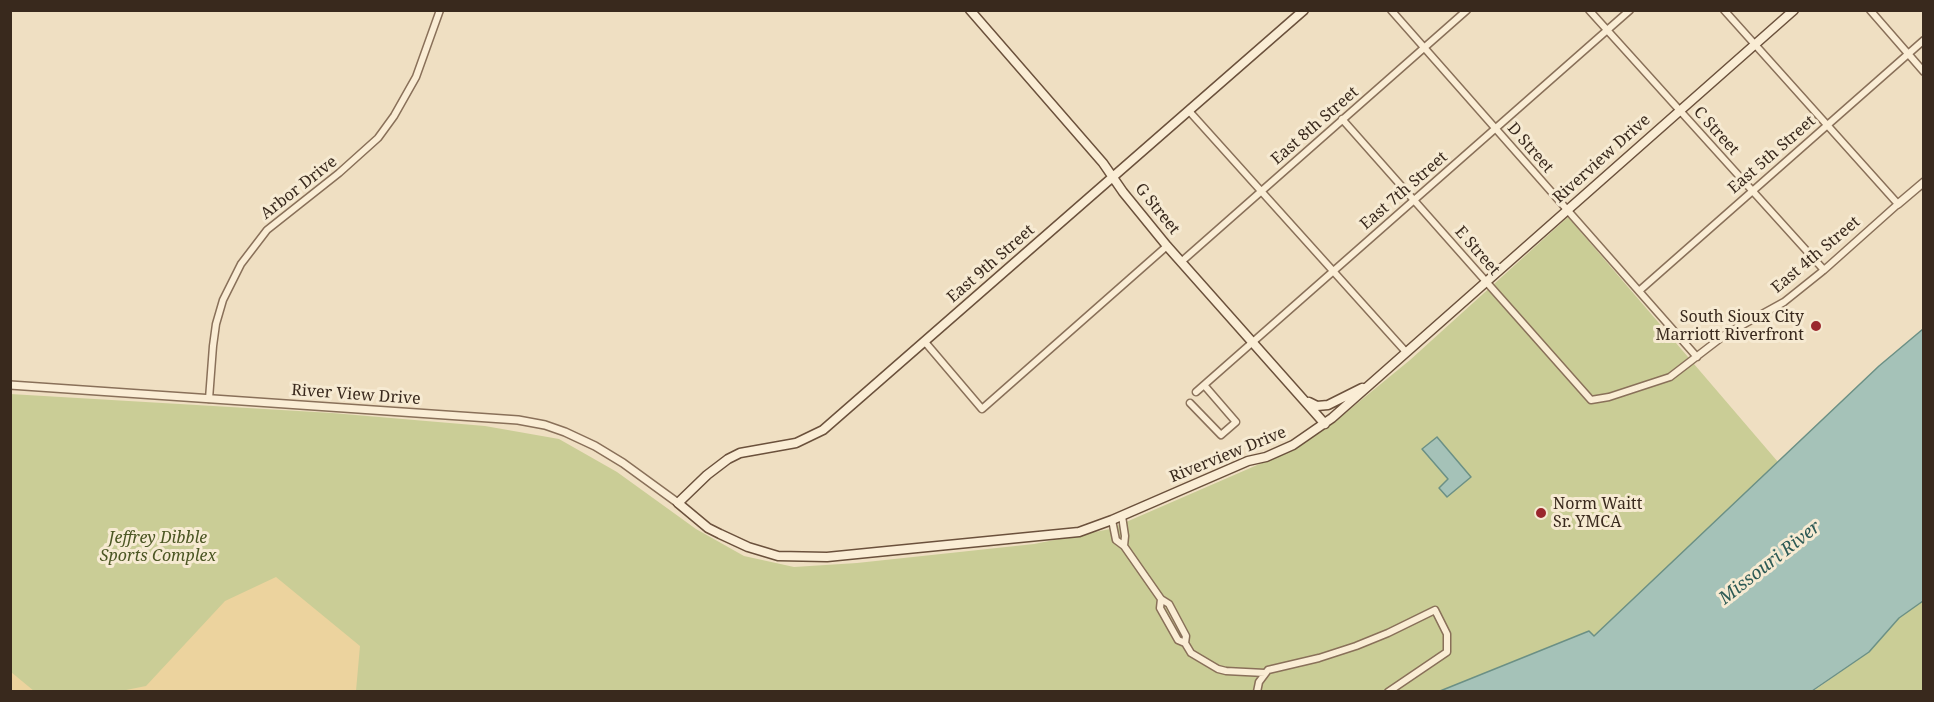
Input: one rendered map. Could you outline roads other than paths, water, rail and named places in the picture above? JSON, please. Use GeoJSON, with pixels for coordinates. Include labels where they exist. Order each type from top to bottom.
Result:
{"type":"FeatureCollection","features":[{"type":"Feature","properties":{"kind":"main road","name":"East 9th Street"},"geometry":{"type":"LineString","coordinates":[[678,503],[707,475],[728,459],[750,450],[795,443],[823,430],[1304,10]]}},
{"type":"Feature","properties":{"kind":"main road","name":"Riverview Drive"},"geometry":{"type":"LineString","coordinates":[[678,503],[708,528],[748,546],[778,556],[827,557],[1079,531],[1122,516],[1248,461],[1266,457],[1293,445],[1325,424],[1794,10]]}},
{"type":"Feature","properties":{"kind":"main road","name":"G Street"},"geometry":{"type":"LineString","coordinates":[[974,12],[1092,149],[1167,246],[1325,424]]}},
{"type":"Feature","properties":{"kind":"main road"},"geometry":{"type":"LineString","coordinates":[[1304,399],[1317,406],[1328,405],[1368,386]]}},
{"type":"Feature","properties":{"kind":"street","name":"Arbor Drive"},"geometry":{"type":"LineString","coordinates":[[209,399],[216,324],[223,300],[241,264],[267,230],[339,173],[378,138],[394,116],[416,77],[440,10]]}},
{"type":"Feature","properties":{"kind":"street","name":"D Street"},"geometry":{"type":"LineString","coordinates":[[1391,10],[1697,357]]}},
{"type":"Feature","properties":{"kind":"street","name":"East 8th Street"},"geometry":{"type":"LineString","coordinates":[[1181,262],[1467,10]]}},
{"type":"Feature","properties":{"kind":"street","name":"C Street"},"geometry":{"type":"LineString","coordinates":[[1589,10],[1824,270]]}},
{"type":"Feature","properties":{"kind":"street","name":"East 7th Street"},"geometry":{"type":"LineString","coordinates":[[1196,392],[1630,10]]}},
{"type":"Feature","properties":{"kind":"street"},"geometry":{"type":"LineString","coordinates":[[1724,10],[1898,204]]}},
{"type":"Feature","properties":{"kind":"street"},"geometry":{"type":"LineString","coordinates":[[1870,10],[1923,72]]}},
{"type":"Feature","properties":{"kind":"street","name":"East 5th Street"},"geometry":{"type":"LineString","coordinates":[[1639,291],[1923,40]]}},
{"type":"Feature","properties":{"kind":"street"},"geometry":{"type":"LineString","coordinates":[[1189,111],[1406,352]]}},
{"type":"Feature","properties":{"kind":"street","name":"E Street"},"geometry":{"type":"LineString","coordinates":[[1342,119],[1591,400]]}},
{"type":"Feature","properties":{"kind":"street","name":"East 4th Street"},"geometry":{"type":"LineString","coordinates":[[1591,400],[1641,388],[1670,377],[1726,334],[1784,302],[1824,270],[1923,182]]}},
{"type":"Feature","properties":{"kind":"street"},"geometry":{"type":"LineString","coordinates":[[925,342],[982,409],[1167,246]]}},
{"type":"Feature","properties":{"kind":"street","name":"River View Drive"},"geometry":{"type":"LineString","coordinates":[[10,385],[506,419],[545,425],[585,441],[623,463],[678,503]]}},
{"type":"Feature","properties":{"kind":"street"},"geometry":{"type":"LineString","coordinates":[[1190,403],[1221,435],[1236,422],[1204,385]]}},
{"type":"Feature","properties":{"kind":"street"},"geometry":{"type":"LineString","coordinates":[[1122,516],[1124,546]]}},
{"type":"Feature","properties":{"kind":"street"},"geometry":{"type":"LineString","coordinates":[[1112,520],[1116,540],[1124,546],[1161,599],[1160,608],[1178,640],[1185,643],[1191,653],[1218,669],[1265,673]]}},
{"type":"Feature","properties":{"kind":"street"},"geometry":{"type":"LineString","coordinates":[[1257,692],[1258,682],[1265,673],[1276,667],[1319,658],[1356,646],[1435,610],[1447,634],[1447,652],[1388,692]]}},
{"type":"Feature","properties":{"kind":"water","name":"Missouri River"},"geometry":{"type":"Polygon","coordinates":[[[1923,329],[1923,601],[1899,618],[1869,652],[1812,691],[1440,691],[1589,631],[1594,636],[1879,366],[1923,329]]]}},
{"type":"Feature","properties":{"kind":"water"},"geometry":{"type":"Polygon","coordinates":[[[1437,437],[1471,477],[1447,497],[1439,488],[1448,479],[1422,449],[1437,437]]]}},
{"type":"Feature","properties":{"kind":"place","name":"South Sioux City Marriott Riverfront"},"geometry":{"type":"Point","coordinates":[1816,326]}},
{"type":"Feature","properties":{"kind":"place","name":"Norm Waitt Sr. YMCA"},"geometry":{"type":"Point","coordinates":[1541,513]}},
{"type":"Feature","properties":{"kind":"park label","name":"Jeffrey Dibble Sports Complex"},"geometry":{"type":"Point","coordinates":[158,547]}}]}
